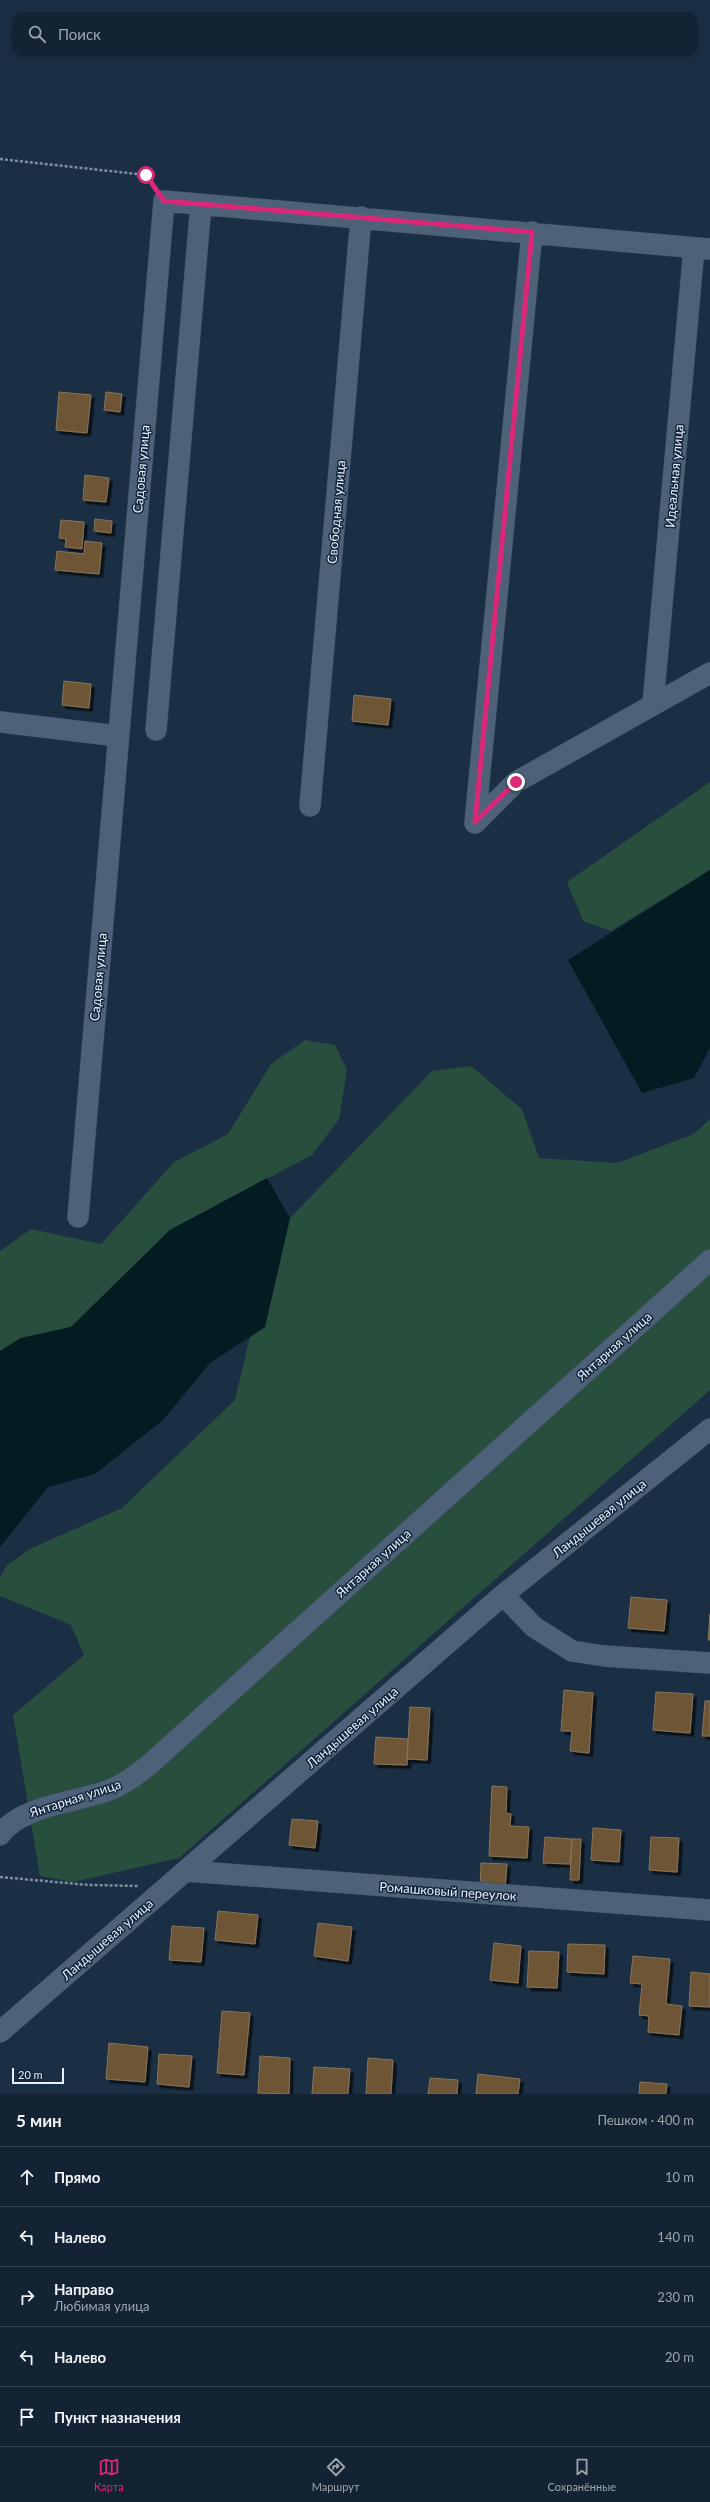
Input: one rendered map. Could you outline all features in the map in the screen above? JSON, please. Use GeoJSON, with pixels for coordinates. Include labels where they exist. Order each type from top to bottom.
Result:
{"type":"FeatureCollection","features":[{"type":"Feature","properties":{"kind":"street"},"geometry":{"type":"LineString","coordinates":[[164,201],[532,232],[702,249]]}},
{"type":"Feature","properties":{"kind":"street","name":"Садовая улица"},"geometry":{"type":"LineString","coordinates":[[78,1217],[164,201]]}},
{"type":"Feature","properties":{"kind":"street"},"geometry":{"type":"LineString","coordinates":[[156,730],[201,204]]}},
{"type":"Feature","properties":{"kind":"street","name":"Свободная улица"},"geometry":{"type":"LineString","coordinates":[[310,806],[361,217]]}},
{"type":"Feature","properties":{"kind":"street"},"geometry":{"type":"LineString","coordinates":[[532,232],[475,822],[516,782],[710,673]]}},
{"type":"Feature","properties":{"kind":"street","name":"Идеальная улица"},"geometry":{"type":"LineString","coordinates":[[653,704],[702,249]]}},
{"type":"Feature","properties":{"kind":"street"},"geometry":{"type":"LineString","coordinates":[[0,722],[118,736]]}},
{"type":"Feature","properties":{"kind":"street","name":"Янтарная улица"},"geometry":{"type":"LineString","coordinates":[[4,1826],[26,1814],[111,1789],[130,1780],[150,1764],[710,1260]]}},
{"type":"Feature","properties":{"kind":"street","name":"Ландышевая улица"},"geometry":{"type":"LineString","coordinates":[[0,2032],[503,1595],[710,1429]]}},
{"type":"Feature","properties":{"kind":"street"},"geometry":{"type":"LineString","coordinates":[[503,1595],[534,1627],[572,1651],[604,1656],[710,1663]]}},
{"type":"Feature","properties":{"kind":"street","name":"Ромашковый переулок"},"geometry":{"type":"LineString","coordinates":[[186,1871],[710,1910]]}},
{"type":"Feature","properties":{"kind":"path"},"geometry":{"type":"LineString","coordinates":[[0,159],[146,175],[164,201]]}},
{"type":"Feature","properties":{"kind":"path"},"geometry":{"type":"LineString","coordinates":[[0,1878],[89,1884],[168,1886]]}},
{"type":"Feature","properties":{"kind":"green space"},"geometry":{"type":"Polygon","coordinates":[[[710,782],[710,870],[611,931],[583,921],[567,882],[710,782]]]}},
{"type":"Feature","properties":{"kind":"green space"},"geometry":{"type":"Polygon","coordinates":[[[305,1040],[335,1045],[347,1070],[339,1119],[312,1155],[170,1230],[71,1327],[21,1338],[0,1351],[0,1251],[31,1229],[101,1244],[174,1162],[228,1134],[271,1064],[305,1040]]]}},
{"type":"Feature","properties":{"kind":"green space"},"geometry":{"type":"Polygon","coordinates":[[[471,1066],[522,1109],[539,1158],[617,1163],[694,1134],[710,1119],[710,1390],[179,1858],[73,1882],[40,1876],[13,1715],[84,1655],[71,1625],[0,1596],[0,1577],[7,1565],[32,1548],[122,1508],[235,1400],[250,1336],[265,1327],[290,1218],[432,1071],[471,1066]]]}},
{"type":"Feature","properties":{"kind":"shaded area"},"geometry":{"type":"Polygon","coordinates":[[[710,870],[710,1048],[694,1078],[642,1093],[568,960],[710,870]]]}},
{"type":"Feature","properties":{"kind":"shaded area"},"geometry":{"type":"Polygon","coordinates":[[[267,1178],[290,1218],[265,1327],[210,1363],[163,1420],[95,1474],[48,1487],[0,1547],[0,1351],[21,1338],[71,1327],[170,1230],[267,1178]]]}},
{"type":"Feature","properties":{"kind":"building"},"geometry":{"type":"Polygon","coordinates":[[[59,392],[91,395],[87,433],[56,430],[59,392]]]}},
{"type":"Feature","properties":{"kind":"building"},"geometry":{"type":"Polygon","coordinates":[[[106,392],[122,394],[120,412],[104,410],[106,392]]]}},
{"type":"Feature","properties":{"kind":"building"},"geometry":{"type":"Polygon","coordinates":[[[85,475],[109,478],[106,502],[83,500],[85,475]]]}},
{"type":"Feature","properties":{"kind":"building"},"geometry":{"type":"Polygon","coordinates":[[[95,519],[112,521],[111,533],[94,531],[95,519]]]}},
{"type":"Feature","properties":{"kind":"building"},"geometry":{"type":"Polygon","coordinates":[[[61,520],[84,522],[82,549],[65,547],[66,539],[59,538],[61,520]]]}},
{"type":"Feature","properties":{"kind":"building"},"geometry":{"type":"Polygon","coordinates":[[[85,541],[102,543],[99,574],[55,570],[57,551],[84,554],[85,541]]]}},
{"type":"Feature","properties":{"kind":"building"},"geometry":{"type":"Polygon","coordinates":[[[64,681],[91,684],[89,708],[62,705],[64,681]]]}},
{"type":"Feature","properties":{"kind":"building"},"geometry":{"type":"Polygon","coordinates":[[[354,695],[391,699],[388,725],[352,721],[354,695]]]}},
{"type":"Feature","properties":{"kind":"building"},"geometry":{"type":"Polygon","coordinates":[[[631,1597],[667,1600],[664,1631],[628,1628],[631,1597]]]}},
{"type":"Feature","properties":{"kind":"building"},"geometry":{"type":"Polygon","coordinates":[[[710,1614],[710,1640],[708,1640],[710,1614]]]}},
{"type":"Feature","properties":{"kind":"building"},"geometry":{"type":"Polygon","coordinates":[[[564,1690],[593,1693],[589,1753],[570,1751],[572,1731],[561,1731],[564,1690]]]}},
{"type":"Feature","properties":{"kind":"building"},"geometry":{"type":"Polygon","coordinates":[[[656,1692],[693,1694],[690,1733],[653,1730],[656,1692]]]}},
{"type":"Feature","properties":{"kind":"building"},"geometry":{"type":"Polygon","coordinates":[[[705,1701],[710,1701],[710,1736],[702,1736],[705,1701]]]}},
{"type":"Feature","properties":{"kind":"building"},"geometry":{"type":"Polygon","coordinates":[[[410,1707],[430,1708],[427,1760],[407,1759],[410,1707]]]}},
{"type":"Feature","properties":{"kind":"building"},"geometry":{"type":"Polygon","coordinates":[[[376,1737],[408,1739],[407,1765],[374,1764],[376,1737]]]}},
{"type":"Feature","properties":{"kind":"building"},"geometry":{"type":"Polygon","coordinates":[[[492,1786],[507,1787],[506,1813],[511,1814],[510,1826],[529,1827],[527,1858],[489,1856],[492,1786]]]}},
{"type":"Feature","properties":{"kind":"building"},"geometry":{"type":"Polygon","coordinates":[[[292,1819],[318,1821],[315,1848],[289,1845],[292,1819]]]}},
{"type":"Feature","properties":{"kind":"building"},"geometry":{"type":"Polygon","coordinates":[[[593,1828],[621,1830],[619,1862],[591,1860],[593,1828]]]}},
{"type":"Feature","properties":{"kind":"building"},"geometry":{"type":"Polygon","coordinates":[[[545,1837],[572,1839],[570,1864],[543,1863],[545,1837]]]}},
{"type":"Feature","properties":{"kind":"building"},"geometry":{"type":"Polygon","coordinates":[[[651,1837],[679,1838],[677,1872],[649,1870],[651,1837]]]}},
{"type":"Feature","properties":{"kind":"building"},"geometry":{"type":"Polygon","coordinates":[[[572,1839],[581,1839],[579,1880],[570,1880],[572,1839]]]}},
{"type":"Feature","properties":{"kind":"building"},"geometry":{"type":"Polygon","coordinates":[[[481,1863],[507,1864],[505,1888],[480,1887],[481,1863]]]}},
{"type":"Feature","properties":{"kind":"building"},"geometry":{"type":"Polygon","coordinates":[[[218,1911],[258,1915],[255,1944],[215,1940],[218,1911]]]}},
{"type":"Feature","properties":{"kind":"building"},"geometry":{"type":"Polygon","coordinates":[[[318,1923],[352,1927],[348,1961],[314,1956],[318,1923]]]}},
{"type":"Feature","properties":{"kind":"building"},"geometry":{"type":"Polygon","coordinates":[[[172,1926],[204,1928],[201,1962],[169,1960],[172,1926]]]}},
{"type":"Feature","properties":{"kind":"building"},"geometry":{"type":"Polygon","coordinates":[[[494,1943],[521,1946],[518,1983],[490,1980],[494,1943]]]}},
{"type":"Feature","properties":{"kind":"building"},"geometry":{"type":"Polygon","coordinates":[[[568,1944],[605,1945],[604,1974],[567,1972],[568,1944]]]}},
{"type":"Feature","properties":{"kind":"building"},"geometry":{"type":"Polygon","coordinates":[[[529,1951],[559,1952],[557,1988],[527,1987],[529,1951]]]}},
{"type":"Feature","properties":{"kind":"building"},"geometry":{"type":"Polygon","coordinates":[[[633,1956],[670,1959],[666,2004],[682,2006],[679,2035],[648,2032],[649,2016],[639,2015],[642,1984],[630,1983],[633,1956]]]}},
{"type":"Feature","properties":{"kind":"building"},"geometry":{"type":"Polygon","coordinates":[[[691,1972],[710,1974],[710,2007],[689,2006],[691,1972]]]}},
{"type":"Feature","properties":{"kind":"building"},"geometry":{"type":"Polygon","coordinates":[[[222,2011],[250,2013],[244,2075],[217,2073],[222,2011]]]}},
{"type":"Feature","properties":{"kind":"building"},"geometry":{"type":"Polygon","coordinates":[[[109,2043],[148,2047],[145,2082],[106,2079],[109,2043]]]}},
{"type":"Feature","properties":{"kind":"building"},"geometry":{"type":"Polygon","coordinates":[[[159,2054],[192,2056],[189,2087],[157,2084],[159,2054]]]}},
{"type":"Feature","properties":{"kind":"building"},"geometry":{"type":"Polygon","coordinates":[[[260,2056],[290,2058],[289,2094],[258,2093],[260,2056]]]}},
{"type":"Feature","properties":{"kind":"building"},"geometry":{"type":"Polygon","coordinates":[[[368,2058],[393,2060],[391,2094],[366,2094],[368,2058]]]}},
{"type":"Feature","properties":{"kind":"building"},"geometry":{"type":"Polygon","coordinates":[[[314,2067],[350,2069],[348,2094],[312,2094],[314,2067]]]}},
{"type":"Feature","properties":{"kind":"building"},"geometry":{"type":"Polygon","coordinates":[[[478,2074],[520,2079],[518,2094],[476,2094],[478,2074]]]}},
{"type":"Feature","properties":{"kind":"building"},"geometry":{"type":"Polygon","coordinates":[[[430,2078],[458,2080],[457,2094],[428,2094],[430,2078]]]}},
{"type":"Feature","properties":{"kind":"building"},"geometry":{"type":"Polygon","coordinates":[[[640,2082],[667,2084],[666,2094],[639,2094],[640,2082]]]}},
{"type":"Feature","properties":{"kind":"route"},"geometry":{"type":"LineString","coordinates":[[146,175],[164,201],[532,232],[475,822],[516,782]]}}]}
